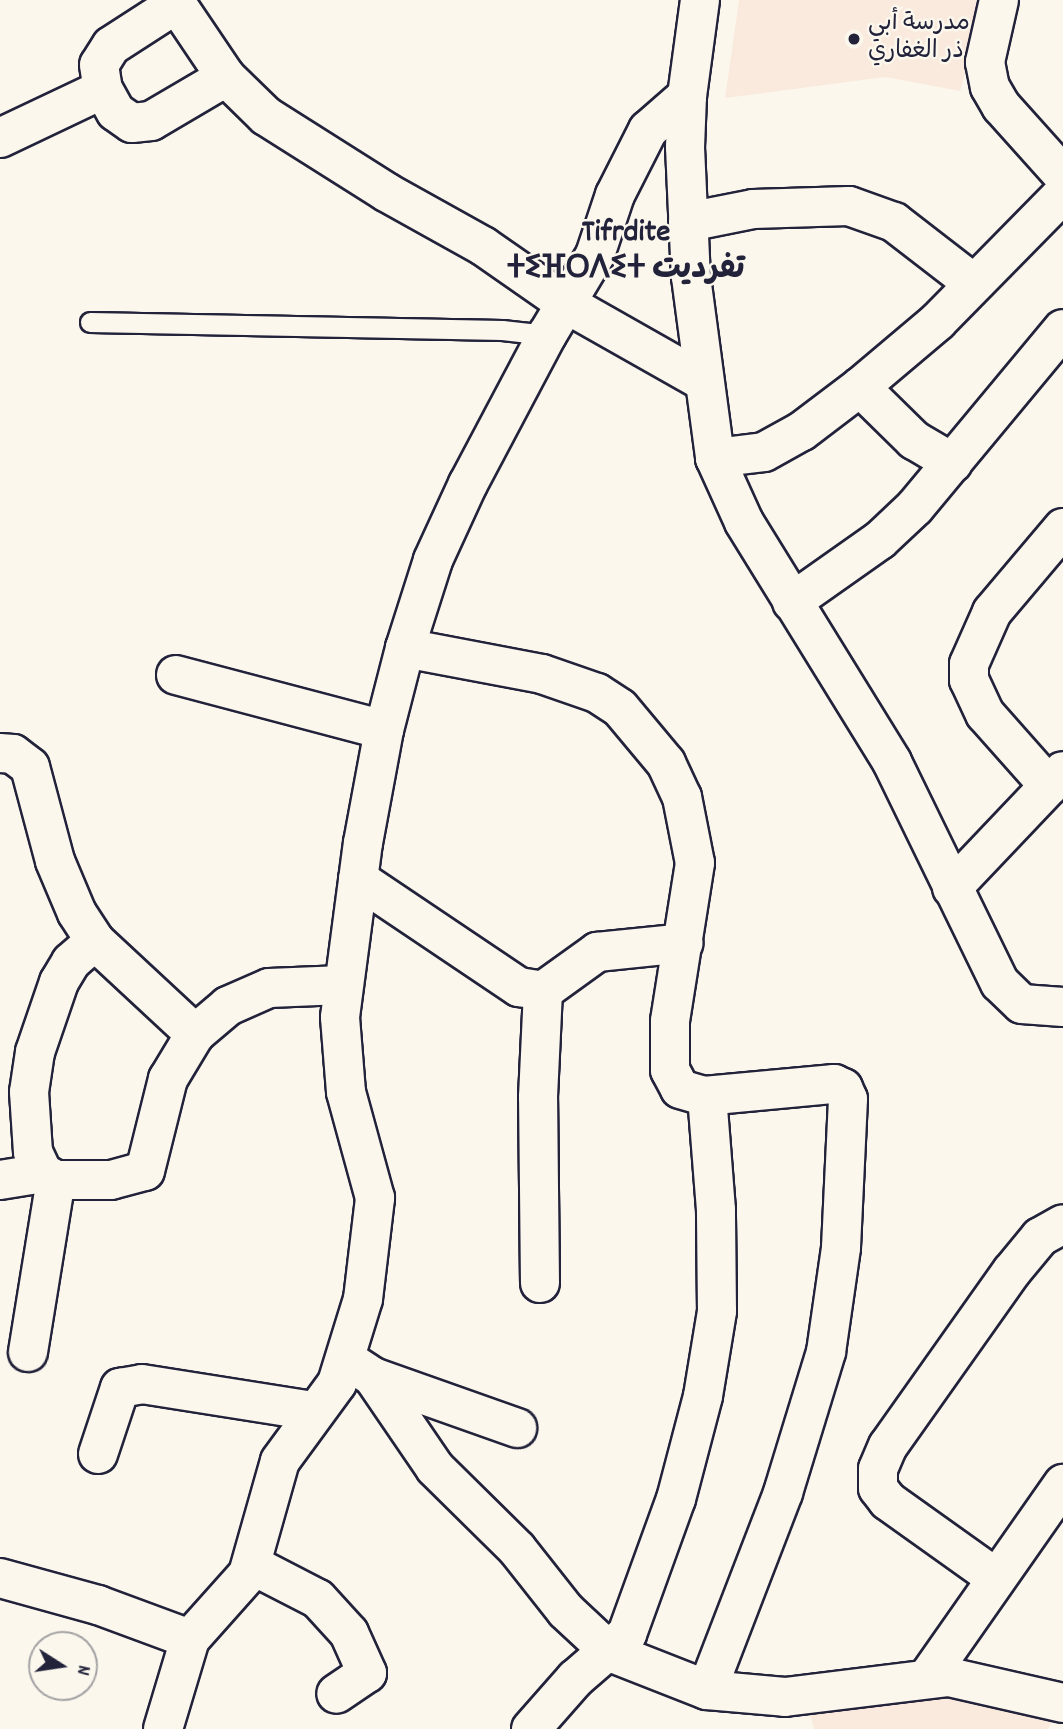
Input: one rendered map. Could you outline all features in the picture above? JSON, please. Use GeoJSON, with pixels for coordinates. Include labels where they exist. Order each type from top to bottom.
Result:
{"type":"FeatureCollection","features":[{"type":"Feature","properties":{"kind":"street"},"geometry":{"type":"LineString","coordinates":[[700,0],[687,96],[688,222],[701,380],[715,458],[744,522],[892,762],[995,974],[1015,999],[1032,1007],[1063,1007]]}},
{"type":"Feature","properties":{"kind":"street"},"geometry":{"type":"LineString","coordinates":[[999,0],[985,62],[990,87],[1001,106],[1063,175]]}},
{"type":"Feature","properties":{"kind":"street"},"geometry":{"type":"LineString","coordinates":[[226,77],[151,121],[132,123],[116,112],[103,89],[99,65],[111,46],[175,2],[226,77],[266,116],[386,192],[483,246],[556,319],[701,380]]}},
{"type":"Feature","properties":{"kind":"street"},"geometry":{"type":"LineString","coordinates":[[0,138],[103,89]]}},
{"type":"Feature","properties":{"kind":"street"},"geometry":{"type":"LineString","coordinates":[[687,96],[648,130],[615,195],[595,255],[556,319],[433,560],[405,648],[384,730],[358,878],[343,985],[339,1044],[342,1071],[375,1198],[363,1299],[360,1368],[435,1468],[517,1549],[566,1611],[610,1653],[707,1690],[785,1697],[928,1677],[985,1682],[1063,1703]]}},
{"type":"Feature","properties":{"kind":"street"},"geometry":{"type":"LineString","coordinates":[[715,458],[764,452],[802,431],[860,387],[939,321],[973,283],[1063,194]]}},
{"type":"Feature","properties":{"kind":"street"},"geometry":{"type":"LineString","coordinates":[[688,222],[753,209],[849,206],[894,222],[973,283]]}},
{"type":"Feature","properties":{"kind":"street"},"geometry":{"type":"LineString","coordinates":[[792,602],[880,540],[953,463],[1063,329]]}},
{"type":"Feature","properties":{"kind":"street"},"geometry":{"type":"LineString","coordinates":[[860,387],[914,440],[953,463]]}},
{"type":"Feature","properties":{"kind":"street"},"geometry":{"type":"LineString","coordinates":[[952,888],[1056,778],[985,714],[969,680],[969,664],[992,612],[1063,528]]}},
{"type":"Feature","properties":{"kind":"street"},"geometry":{"type":"LineString","coordinates":[[405,648],[530,671],[578,686],[620,708],[642,731],[666,763],[682,797],[692,833],[695,863],[670,1021],[670,1070],[680,1089],[707,1096],[834,1084],[843,1088],[848,1098],[840,1260],[826,1352],[783,1493],[707,1690]]}},
{"type":"Feature","properties":{"kind":"street"},"geometry":{"type":"LineString","coordinates":[[176,675],[384,730]]}},
{"type":"Feature","properties":{"kind":"street"},"geometry":{"type":"LineString","coordinates":[[0,752],[13,754],[30,767],[55,861],[77,913],[96,941],[195,1034]]}},
{"type":"Feature","properties":{"kind":"street"},"geometry":{"type":"LineString","coordinates":[[358,878],[519,987],[543,990],[597,952],[684,943]]}},
{"type":"Feature","properties":{"kind":"street"},"geometry":{"type":"LineString","coordinates":[[28,1352],[50,1176],[31,1136],[29,1093],[35,1052],[59,982],[71,962],[96,941]]}},
{"type":"Feature","properties":{"kind":"street"},"geometry":{"type":"LineString","coordinates":[[0,1180],[50,1176],[111,1180],[145,1171],[168,1079],[195,1034],[228,1006],[269,988],[296,984],[343,985]]}},
{"type":"Feature","properties":{"kind":"street"},"geometry":{"type":"LineString","coordinates":[[540,1283],[538,1097],[543,990]]}},
{"type":"Feature","properties":{"kind":"street"},"geometry":{"type":"LineString","coordinates":[[531,1729],[575,1679],[610,1653],[627,1634],[644,1597],[676,1499],[711,1356],[717,1311],[716,1210],[707,1096]]}},
{"type":"Feature","properties":{"kind":"street"},"geometry":{"type":"LineString","coordinates":[[996,1578],[888,1501],[878,1488],[878,1469],[888,1446],[1012,1271],[1040,1237],[1063,1224]]}},
{"type":"Feature","properties":{"kind":"street"},"geometry":{"type":"LineString","coordinates":[[163,1729],[190,1639],[224,1604],[252,1565],[280,1461],[313,1410],[337,1382],[360,1368]]}},
{"type":"Feature","properties":{"kind":"street"},"geometry":{"type":"LineString","coordinates":[[360,1368],[517,1428]]}},
{"type":"Feature","properties":{"kind":"street"},"geometry":{"type":"LineString","coordinates":[[98,1454],[120,1388],[142,1384],[313,1410]]}},
{"type":"Feature","properties":{"kind":"street"},"geometry":{"type":"LineString","coordinates":[[928,1677],[1063,1484]]}},
{"type":"Feature","properties":{"kind":"street"},"geometry":{"type":"LineString","coordinates":[[252,1565],[318,1598],[349,1633],[367,1673],[336,1694]]}},
{"type":"Feature","properties":{"kind":"street"},"geometry":{"type":"LineString","coordinates":[[0,1578],[98,1605],[190,1639]]}},
{"type":"Feature","properties":{"kind":"lane"},"geometry":{"type":"LineString","coordinates":[[90,322],[475,329],[556,319]]}},
{"type":"Feature","properties":{"kind":"shaded area","name":"مدرسة أبي ذر الغفاري"},"geometry":{"type":"Polygon","coordinates":[[[739,0],[987,0],[960,91],[885,77],[725,98],[739,0]]]}},
{"type":"Feature","properties":{"kind":"shaded area"},"geometry":{"type":"Polygon","coordinates":[[[1008,1695],[1052,1722],[1048,1729],[814,1729],[805,1696],[1008,1695]]]}},
{"type":"Feature","properties":{"kind":"place","name":"مدرسة أبي ذر الغفاري"},"geometry":{"type":"Point","coordinates":[854,39]}},
{"type":"Feature","properties":{"kind":"district","name":"Tifrdite ⵜⵉⴼⵔⴷⵉⵜ تفرديت"},"geometry":{"type":"Point","coordinates":[626,254]}}]}
